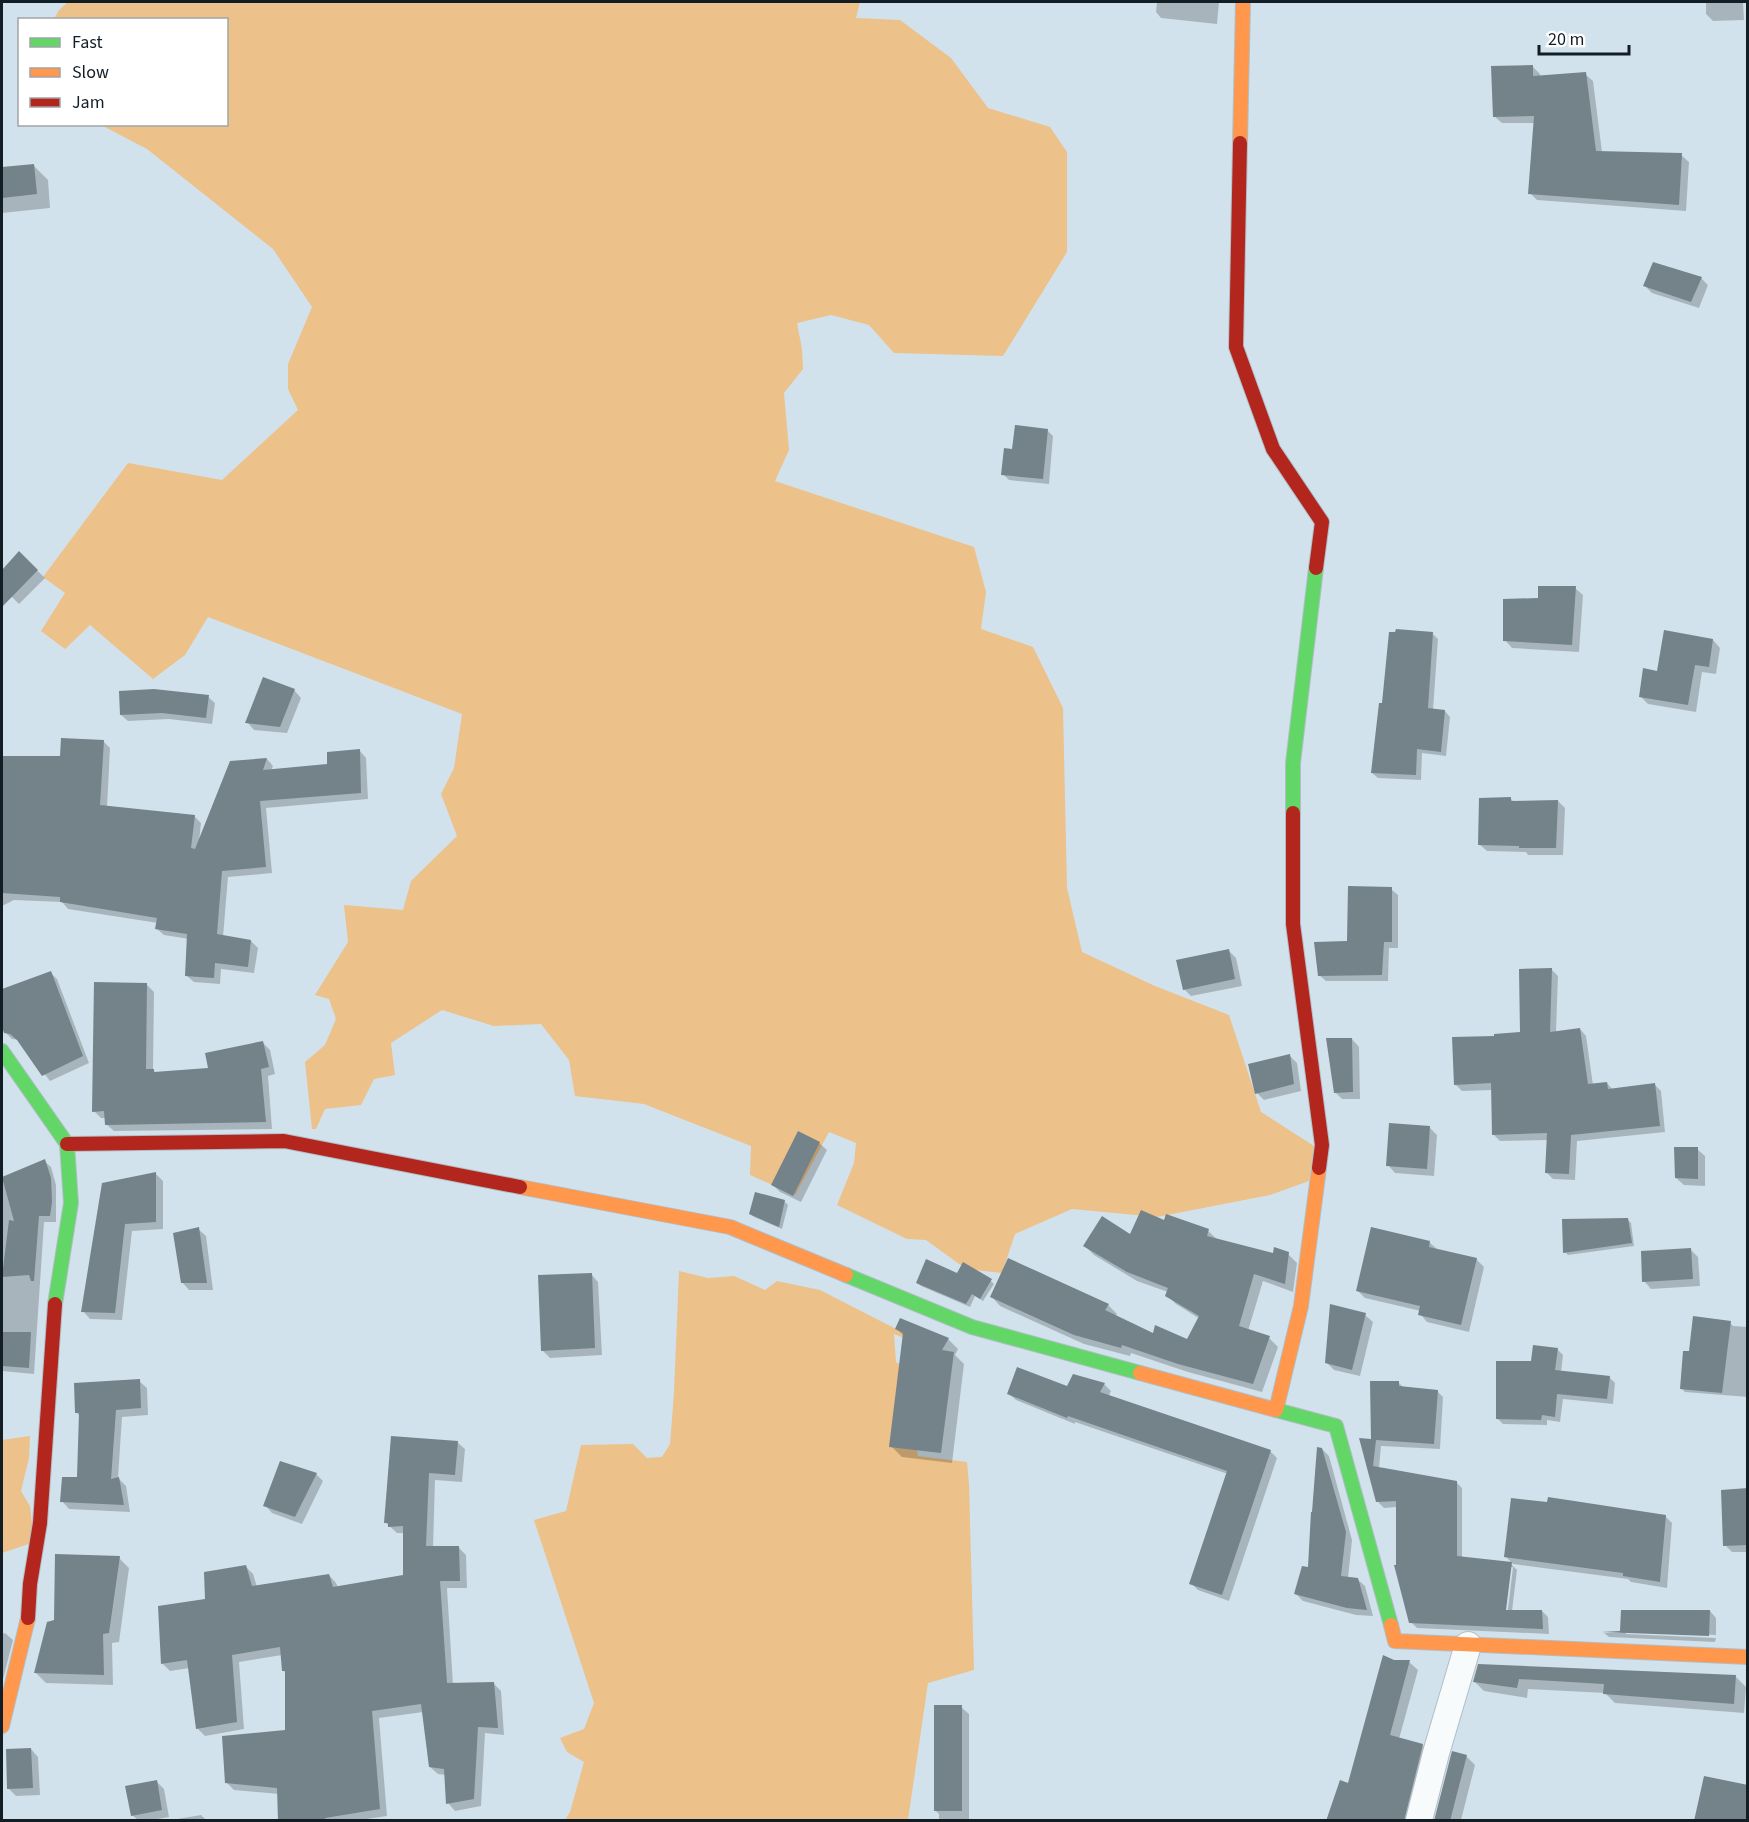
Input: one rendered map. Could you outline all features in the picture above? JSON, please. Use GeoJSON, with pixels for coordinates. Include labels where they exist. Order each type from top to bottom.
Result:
{"type":"FeatureCollection","features":[{"type":"Feature","properties":{"kind":"street"},"geometry":{"type":"LineString","coordinates":[[1243,2],[1236,347],[1273,449],[1323,522],[1293,763],[1293,924],[1322,1145],[1301,1306],[1276,1410]]}},
{"type":"Feature","properties":{"kind":"street"},"geometry":{"type":"LineString","coordinates":[[2,1051],[67,1144],[71,1203],[55,1305],[40,1523],[30,1584],[28,1620],[2,1726]]}},
{"type":"Feature","properties":{"kind":"street"},"geometry":{"type":"LineString","coordinates":[[67,1144],[284,1141],[730,1227],[972,1327],[1336,1426],[1395,1641],[1748,1657]]}},
{"type":"Feature","properties":{"kind":"street"},"geometry":{"type":"LineString","coordinates":[[1419,1821],[1436,1753],[1468,1645]]}},
{"type":"Feature","properties":{"kind":"shaded area"},"geometry":{"type":"Polygon","coordinates":[[[68,2],[860,2],[856,18],[900,20],[951,58],[988,108],[1050,127],[1067,152],[1067,252],[1003,356],[894,353],[869,325],[831,315],[797,323],[803,369],[784,393],[789,450],[775,481],[974,547],[986,592],[981,629],[1033,647],[1063,708],[1067,888],[1082,952],[1155,986],[1229,1015],[1261,1112],[1314,1146],[1309,1181],[1270,1195],[1157,1217],[1072,1209],[1015,1234],[1002,1273],[966,1269],[926,1240],[907,1239],[837,1205],[854,1163],[856,1143],[829,1132],[795,1195],[750,1175],[751,1146],[644,1104],[575,1096],[569,1060],[541,1024],[494,1026],[442,1010],[391,1043],[395,1075],[374,1079],[361,1105],[325,1109],[316,1129],[312,1129],[305,1062],[325,1045],[336,1019],[329,999],[315,995],[348,942],[344,905],[403,910],[411,881],[457,836],[441,794],[454,768],[462,714],[208,617],[185,655],[153,679],[90,625],[65,649],[41,631],[65,593],[43,577],[128,463],[222,480],[298,410],[288,389],[288,364],[312,307],[273,249],[147,149],[103,126],[228,126],[228,18],[55,18],[68,2]]]}},
{"type":"Feature","properties":{"kind":"shaded area"},"geometry":{"type":"Polygon","coordinates":[[[679,1271],[708,1278],[734,1276],[765,1290],[777,1281],[820,1290],[941,1352],[894,1334],[896,1362],[921,1378],[914,1437],[918,1456],[967,1462],[974,1670],[928,1683],[908,1820],[565,1820],[570,1812],[584,1762],[567,1752],[560,1738],[584,1729],[594,1703],[534,1520],[566,1511],[581,1445],[633,1444],[647,1458],[662,1457],[670,1444],[679,1271]]]}},
{"type":"Feature","properties":{"kind":"shaded area"},"geometry":{"type":"Polygon","coordinates":[[[30,1436],[29,1458],[21,1491],[30,1506],[34,1542],[2,1553],[2,1440],[30,1436]]]}},
{"type":"Feature","properties":{"kind":"building"},"geometry":{"type":"Polygon","coordinates":[[[1533,65],[1533,76],[1586,72],[1596,151],[1682,153],[1679,205],[1528,194],[1534,116],[1493,117],[1491,66],[1533,65]]]}},
{"type":"Feature","properties":{"kind":"building"},"geometry":{"type":"Polygon","coordinates":[[[34,164],[37,194],[2,198],[2,167],[34,164]]]}},
{"type":"Feature","properties":{"kind":"building"},"geometry":{"type":"Polygon","coordinates":[[[1653,262],[1702,277],[1691,302],[1643,286],[1653,262]]]}},
{"type":"Feature","properties":{"kind":"building"},"geometry":{"type":"Polygon","coordinates":[[[1015,425],[1048,429],[1043,479],[1001,475],[1004,448],[1012,449],[1015,425]]]}},
{"type":"Feature","properties":{"kind":"building"},"geometry":{"type":"Polygon","coordinates":[[[19,551],[38,570],[2,607],[2,570],[19,551]]]}},
{"type":"Feature","properties":{"kind":"building"},"geometry":{"type":"Polygon","coordinates":[[[1538,586],[1576,586],[1572,645],[1503,641],[1503,599],[1538,598],[1538,586]]]}},
{"type":"Feature","properties":{"kind":"building"},"geometry":{"type":"Polygon","coordinates":[[[1396,629],[1433,632],[1428,708],[1445,710],[1441,752],[1417,749],[1416,775],[1371,773],[1379,703],[1382,703],[1389,632],[1395,632],[1396,629]]]}},
{"type":"Feature","properties":{"kind":"building"},"geometry":{"type":"Polygon","coordinates":[[[1664,630],[1713,639],[1709,667],[1695,665],[1688,705],[1639,697],[1643,668],[1657,671],[1664,630]]]}},
{"type":"Feature","properties":{"kind":"building"},"geometry":{"type":"Polygon","coordinates":[[[263,677],[295,689],[280,727],[245,723],[263,677]]]}},
{"type":"Feature","properties":{"kind":"building"},"geometry":{"type":"Polygon","coordinates":[[[154,689],[209,695],[206,718],[162,713],[120,715],[119,691],[154,689]]]}},
{"type":"Feature","properties":{"kind":"building"},"geometry":{"type":"Polygon","coordinates":[[[61,738],[104,740],[100,805],[195,815],[191,848],[195,849],[230,761],[267,758],[263,770],[327,764],[327,752],[360,749],[361,793],[260,801],[266,867],[222,871],[217,934],[251,940],[248,967],[215,963],[214,978],[185,976],[187,934],[155,929],[157,918],[60,902],[60,897],[2,893],[2,756],[60,756],[61,738]]]}},
{"type":"Feature","properties":{"kind":"building"},"geometry":{"type":"Polygon","coordinates":[[[1511,797],[1511,801],[1558,800],[1556,848],[1478,845],[1479,798],[1511,797]]]}},
{"type":"Feature","properties":{"kind":"building"},"geometry":{"type":"Polygon","coordinates":[[[1348,886],[1392,887],[1392,942],[1384,942],[1382,975],[1318,976],[1314,942],[1347,941],[1348,886]]]}},
{"type":"Feature","properties":{"kind":"building"},"geometry":{"type":"Polygon","coordinates":[[[1229,949],[1235,979],[1183,990],[1176,960],[1229,949]]]}},
{"type":"Feature","properties":{"kind":"building"},"geometry":{"type":"Polygon","coordinates":[[[1552,968],[1550,1032],[1580,1028],[1588,1084],[1607,1082],[1608,1089],[1655,1083],[1660,1126],[1571,1135],[1569,1174],[1545,1173],[1547,1133],[1492,1135],[1491,1083],[1454,1085],[1452,1037],[1494,1036],[1494,1034],[1520,1032],[1519,969],[1552,968]]]}},
{"type":"Feature","properties":{"kind":"building"},"geometry":{"type":"Polygon","coordinates":[[[51,971],[83,1056],[42,1076],[17,1040],[10,1034],[4,1033],[2,989],[51,971]]]}},
{"type":"Feature","properties":{"kind":"building"},"geometry":{"type":"Polygon","coordinates":[[[94,982],[147,983],[146,1069],[154,1069],[154,1072],[208,1068],[205,1053],[263,1041],[269,1067],[261,1069],[266,1122],[105,1125],[104,1111],[92,1112],[94,982]]]}},
{"type":"Feature","properties":{"kind":"building"},"geometry":{"type":"Polygon","coordinates":[[[1326,1038],[1352,1038],[1353,1092],[1334,1093],[1326,1038]]]}},
{"type":"Feature","properties":{"kind":"building"},"geometry":{"type":"Polygon","coordinates":[[[1290,1054],[1294,1084],[1255,1094],[1248,1064],[1290,1054]]]}},
{"type":"Feature","properties":{"kind":"building"},"geometry":{"type":"Polygon","coordinates":[[[1389,1123],[1430,1126],[1427,1169],[1386,1166],[1389,1123]]]}},
{"type":"Feature","properties":{"kind":"building"},"geometry":{"type":"Polygon","coordinates":[[[798,1131],[820,1142],[793,1196],[771,1185],[798,1131]]]}},
{"type":"Feature","properties":{"kind":"building"},"geometry":{"type":"Polygon","coordinates":[[[1674,1147],[1698,1147],[1698,1179],[1675,1178],[1674,1147]]]}},
{"type":"Feature","properties":{"kind":"building"},"geometry":{"type":"Polygon","coordinates":[[[45,1159],[51,1178],[52,1202],[50,1216],[39,1216],[34,1281],[31,1281],[29,1275],[2,1277],[9,1220],[14,1221],[2,1177],[45,1159]]]}},
{"type":"Feature","properties":{"kind":"building"},"geometry":{"type":"Polygon","coordinates":[[[156,1172],[156,1222],[125,1224],[115,1313],[81,1312],[102,1183],[156,1172]]]}},
{"type":"Feature","properties":{"kind":"building"},"geometry":{"type":"Polygon","coordinates":[[[755,1192],[785,1200],[779,1227],[749,1214],[755,1192]]]}},
{"type":"Feature","properties":{"kind":"building"},"geometry":{"type":"Polygon","coordinates":[[[1141,1210],[1164,1220],[1166,1214],[1209,1229],[1207,1236],[1273,1253],[1274,1247],[1289,1252],[1285,1284],[1254,1274],[1239,1326],[1270,1336],[1253,1384],[1178,1364],[1122,1345],[1121,1348],[1074,1335],[990,1297],[1008,1258],[1109,1304],[1105,1310],[1153,1333],[1155,1325],[1187,1339],[1199,1316],[1165,1296],[1168,1288],[1127,1272],[1083,1246],[1102,1216],[1130,1234],[1141,1210]]]}},
{"type":"Feature","properties":{"kind":"building"},"geometry":{"type":"Polygon","coordinates":[[[1628,1218],[1632,1243],[1563,1253],[1562,1219],[1628,1218]]]}},
{"type":"Feature","properties":{"kind":"building"},"geometry":{"type":"Polygon","coordinates":[[[199,1227],[207,1283],[181,1283],[173,1233],[199,1227]]]}},
{"type":"Feature","properties":{"kind":"building"},"geometry":{"type":"Polygon","coordinates":[[[1371,1227],[1430,1241],[1429,1247],[1477,1258],[1461,1325],[1418,1315],[1420,1306],[1356,1291],[1371,1227]]]}},
{"type":"Feature","properties":{"kind":"building"},"geometry":{"type":"Polygon","coordinates":[[[1691,1248],[1693,1279],[1642,1282],[1641,1251],[1691,1248]]]}},
{"type":"Feature","properties":{"kind":"building"},"geometry":{"type":"Polygon","coordinates":[[[926,1259],[957,1273],[963,1262],[992,1279],[980,1299],[972,1294],[966,1304],[916,1283],[926,1259]]]}},
{"type":"Feature","properties":{"kind":"building"},"geometry":{"type":"Polygon","coordinates":[[[592,1273],[595,1348],[541,1351],[538,1275],[592,1273]]]}},
{"type":"Feature","properties":{"kind":"building"},"geometry":{"type":"Polygon","coordinates":[[[1330,1304],[1366,1313],[1352,1370],[1325,1363],[1330,1304]]]}},
{"type":"Feature","properties":{"kind":"building"},"geometry":{"type":"Polygon","coordinates":[[[1693,1316],[1731,1321],[1722,1393],[1680,1389],[1683,1351],[1689,1351],[1693,1316]]]}},
{"type":"Feature","properties":{"kind":"building"},"geometry":{"type":"Polygon","coordinates":[[[900,1318],[949,1338],[942,1350],[954,1352],[941,1453],[889,1447],[903,1333],[895,1329],[900,1318]]]}},
{"type":"Feature","properties":{"kind":"building"},"geometry":{"type":"Polygon","coordinates":[[[2,1332],[31,1332],[29,1368],[2,1366],[2,1332]]]}},
{"type":"Feature","properties":{"kind":"building"},"geometry":{"type":"Polygon","coordinates":[[[1533,1345],[1558,1348],[1555,1370],[1610,1376],[1607,1399],[1557,1394],[1555,1417],[1542,1415],[1541,1420],[1496,1419],[1496,1361],[1531,1361],[1533,1345]]]}},
{"type":"Feature","properties":{"kind":"building"},"geometry":{"type":"Polygon","coordinates":[[[1017,1367],[1067,1386],[1073,1374],[1105,1383],[1100,1392],[1271,1450],[1222,1595],[1189,1584],[1227,1471],[1068,1416],[1067,1418],[1007,1394],[1017,1367]]]}},
{"type":"Feature","properties":{"kind":"building"},"geometry":{"type":"Polygon","coordinates":[[[140,1379],[141,1408],[116,1410],[111,1479],[119,1477],[124,1505],[60,1502],[62,1477],[77,1477],[79,1413],[75,1413],[74,1383],[140,1379]]]}},
{"type":"Feature","properties":{"kind":"building"},"geometry":{"type":"Polygon","coordinates":[[[1370,1381],[1399,1381],[1399,1386],[1438,1390],[1434,1444],[1376,1440],[1373,1466],[1457,1481],[1457,1556],[1512,1562],[1506,1610],[1542,1610],[1543,1629],[1409,1623],[1394,1565],[1396,1565],[1396,1501],[1376,1502],[1359,1438],[1371,1439],[1370,1381]]]}},
{"type":"Feature","properties":{"kind":"building"},"geometry":{"type":"Polygon","coordinates":[[[391,1436],[458,1441],[455,1475],[429,1473],[426,1546],[459,1546],[460,1581],[440,1581],[447,1683],[494,1682],[498,1728],[478,1727],[474,1799],[446,1804],[444,1769],[429,1767],[421,1704],[372,1711],[380,1809],[325,1818],[326,1821],[278,1821],[277,1788],[225,1783],[222,1736],[285,1730],[285,1671],[282,1671],[280,1647],[232,1655],[237,1722],[196,1729],[187,1660],[161,1664],[158,1606],[205,1599],[204,1572],[246,1565],[252,1586],[329,1574],[333,1587],[403,1575],[403,1526],[388,1527],[388,1523],[384,1523],[391,1436]]]}},
{"type":"Feature","properties":{"kind":"building"},"geometry":{"type":"Polygon","coordinates":[[[1317,1447],[1322,1448],[1346,1532],[1341,1576],[1358,1578],[1367,1610],[1347,1608],[1294,1594],[1302,1566],[1308,1567],[1317,1447]]]}},
{"type":"Feature","properties":{"kind":"building"},"geometry":{"type":"Polygon","coordinates":[[[280,1461],[317,1473],[295,1517],[263,1506],[280,1461]]]}},
{"type":"Feature","properties":{"kind":"building"},"geometry":{"type":"Polygon","coordinates":[[[1748,1488],[1748,1545],[1723,1546],[1721,1490],[1748,1488]]]}},
{"type":"Feature","properties":{"kind":"building"},"geometry":{"type":"Polygon","coordinates":[[[1548,1497],[1666,1515],[1660,1582],[1623,1576],[1623,1573],[1504,1557],[1511,1498],[1547,1502],[1548,1497]]]}},
{"type":"Feature","properties":{"kind":"building"},"geometry":{"type":"Polygon","coordinates":[[[55,1554],[120,1556],[109,1633],[103,1634],[104,1675],[34,1673],[47,1622],[54,1620],[55,1554]]]}},
{"type":"Feature","properties":{"kind":"building"},"geometry":{"type":"Polygon","coordinates":[[[1621,1610],[1710,1610],[1709,1636],[1601,1632],[1620,1631],[1621,1610]]]}},
{"type":"Feature","properties":{"kind":"building"},"geometry":{"type":"Polygon","coordinates":[[[1383,1655],[1394,1660],[1410,1660],[1390,1735],[1423,1744],[1404,1821],[1326,1821],[1340,1780],[1348,1783],[1383,1655]]]}},
{"type":"Feature","properties":{"kind":"building"},"geometry":{"type":"Polygon","coordinates":[[[1478,1664],[1736,1675],[1734,1704],[1603,1694],[1604,1684],[1519,1679],[1517,1688],[1473,1682],[1478,1664]]]}},
{"type":"Feature","properties":{"kind":"building"},"geometry":{"type":"Polygon","coordinates":[[[934,1705],[962,1705],[962,1811],[934,1811],[934,1705]]]}},
{"type":"Feature","properties":{"kind":"building"},"geometry":{"type":"Polygon","coordinates":[[[31,1748],[33,1788],[7,1789],[6,1749],[31,1748]]]}},
{"type":"Feature","properties":{"kind":"building"},"geometry":{"type":"Polygon","coordinates":[[[1452,1751],[1467,1755],[1450,1821],[1434,1821],[1452,1751]]]}},
{"type":"Feature","properties":{"kind":"building"},"geometry":{"type":"Polygon","coordinates":[[[1704,1776],[1748,1785],[1748,1821],[1694,1821],[1704,1776]]]}},
{"type":"Feature","properties":{"kind":"building"},"geometry":{"type":"Polygon","coordinates":[[[157,1780],[162,1810],[131,1816],[125,1786],[157,1780]]]}},
{"type":"Feature","properties":{"kind":"traffic: fast"},"geometry":{"type":"LineString","coordinates":[[1293,813],[1293,763],[1316,568]]}},
{"type":"Feature","properties":{"kind":"traffic: fast"},"geometry":{"type":"LineString","coordinates":[[2,1051],[67,1144],[71,1203],[55,1304]]}},
{"type":"Feature","properties":{"kind":"traffic: fast"},"geometry":{"type":"LineString","coordinates":[[846,1275],[972,1327],[1140,1373]]}},
{"type":"Feature","properties":{"kind":"traffic: fast"},"geometry":{"type":"LineString","coordinates":[[1276,1410],[1336,1426],[1391,1625]]}},
{"type":"Feature","properties":{"kind":"traffic: slow"},"geometry":{"type":"LineString","coordinates":[[1240,143],[1243,2]]}},
{"type":"Feature","properties":{"kind":"traffic: slow"},"geometry":{"type":"LineString","coordinates":[[1140,1373],[1276,1410],[1301,1306],[1319,1168]]}},
{"type":"Feature","properties":{"kind":"traffic: slow"},"geometry":{"type":"LineString","coordinates":[[520,1187],[730,1227],[846,1275]]}},
{"type":"Feature","properties":{"kind":"traffic: slow"},"geometry":{"type":"LineString","coordinates":[[2,1726],[28,1618]]}},
{"type":"Feature","properties":{"kind":"traffic: slow"},"geometry":{"type":"LineString","coordinates":[[1391,1625],[1395,1641],[1748,1657]]}},
{"type":"Feature","properties":{"kind":"traffic: jam"},"geometry":{"type":"LineString","coordinates":[[1240,143],[1236,347],[1273,449],[1322,522],[1316,568]]}},
{"type":"Feature","properties":{"kind":"traffic: jam"},"geometry":{"type":"LineString","coordinates":[[1293,813],[1293,924],[1322,1145],[1319,1168]]}},
{"type":"Feature","properties":{"kind":"traffic: jam"},"geometry":{"type":"LineString","coordinates":[[67,1144],[284,1141],[520,1187]]}},
{"type":"Feature","properties":{"kind":"traffic: jam"},"geometry":{"type":"LineString","coordinates":[[28,1618],[30,1584],[40,1523],[55,1304]]}}]}
